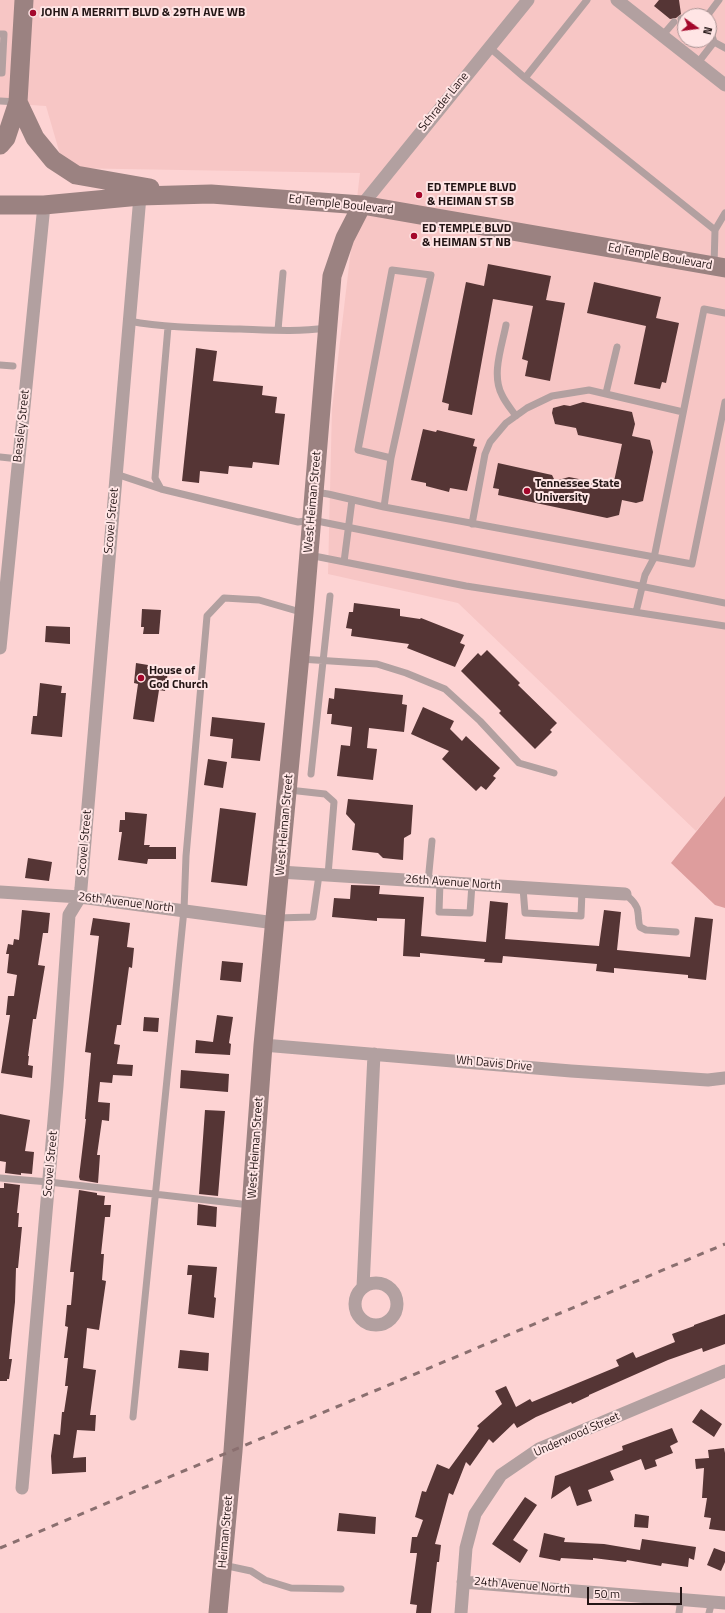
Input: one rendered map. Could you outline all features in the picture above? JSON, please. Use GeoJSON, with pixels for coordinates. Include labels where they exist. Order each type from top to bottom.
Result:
{"type":"FeatureCollection","features":[{"type":"Feature","properties":{"kind":"street"},"geometry":{"type":"LineString","coordinates":[[0,145],[6,138],[7,127],[10,34],[24,0]]}},
{"type":"Feature","properties":{"kind":"street","name":"Schrader Lane"},"geometry":{"type":"LineString","coordinates":[[362,205],[528,0]]}},
{"type":"Feature","properties":{"kind":"street"},"geometry":{"type":"LineString","coordinates":[[618,0],[725,85]]}},
{"type":"Feature","properties":{"kind":"street"},"geometry":{"type":"LineString","coordinates":[[9,102],[53,160],[76,175],[134,186],[211,194]]}},
{"type":"Feature","properties":{"kind":"street","name":"Ed Temple Boulevard"},"geometry":{"type":"LineString","coordinates":[[0,205],[44,205],[140,196],[211,194],[362,205],[719,267]]}},
{"type":"Feature","properties":{"kind":"street","name":"Scovel Street"},"geometry":{"type":"LineString","coordinates":[[22,1488],[49,1182],[69,915],[80,897],[140,196]]}},
{"type":"Feature","properties":{"kind":"street","name":"Beasley Street"},"geometry":{"type":"LineString","coordinates":[[0,648],[3,591],[19,459],[44,205]]}},
{"type":"Feature","properties":{"kind":"street","name":"West Heiman Street"},"geometry":{"type":"LineString","coordinates":[[234,1451],[263,1045],[315,492],[332,276],[345,238],[362,205]]}},
{"type":"Feature","properties":{"kind":"street","name":"26th Avenue North"},"geometry":{"type":"LineString","coordinates":[[280,872],[625,894]]}},
{"type":"Feature","properties":{"kind":"street","name":"26th Avenue North"},"geometry":{"type":"LineString","coordinates":[[0,892],[80,897],[275,920]]}},
{"type":"Feature","properties":{"kind":"street","name":"Wh Davis Drive"},"geometry":{"type":"LineString","coordinates":[[263,1045],[571,1071],[708,1080],[725,1078]]}},
{"type":"Feature","properties":{"kind":"street"},"geometry":{"type":"LineString","coordinates":[[363,1287],[374,1054]]}},
{"type":"Feature","properties":{"kind":"street","name":"Underwood Street"},"geometry":{"type":"LineString","coordinates":[[461,1613],[466,1548],[475,1514],[501,1475],[539,1449],[725,1371]]}},
{"type":"Feature","properties":{"kind":"street","name":"Heiman Street"},"geometry":{"type":"LineString","coordinates":[[218,1613],[234,1451]]}},
{"type":"Feature","properties":{"kind":"street","name":"24th Avenue North"},"geometry":{"type":"LineString","coordinates":[[463,1582],[681,1599],[715,1606]]}},
{"type":"Feature","properties":{"kind":"lane"},"geometry":{"type":"LineString","coordinates":[[525,78],[587,0]]}},
{"type":"Feature","properties":{"kind":"lane"},"geometry":{"type":"LineString","coordinates":[[712,8],[719,0]]}},
{"type":"Feature","properties":{"kind":"lane"},"geometry":{"type":"LineString","coordinates":[[662,36],[677,23]]}},
{"type":"Feature","properties":{"kind":"lane"},"geometry":{"type":"LineString","coordinates":[[489,47],[525,78],[715,230]]}},
{"type":"Feature","properties":{"kind":"lane"},"geometry":{"type":"LineString","coordinates":[[697,64],[709,48]]}},
{"type":"Feature","properties":{"kind":"lane"},"geometry":{"type":"LineString","coordinates":[[719,267],[715,230],[725,212]]}},
{"type":"Feature","properties":{"kind":"lane"},"geometry":{"type":"LineString","coordinates":[[384,507],[391,458],[431,275],[392,270],[358,450],[391,458]]}},
{"type":"Feature","properties":{"kind":"lane"},"geometry":{"type":"LineString","coordinates":[[278,330],[283,274]]}},
{"type":"Feature","properties":{"kind":"lane"},"geometry":{"type":"LineString","coordinates":[[636,612],[645,575],[654,558],[704,309],[725,313]]}},
{"type":"Feature","properties":{"kind":"lane"},"geometry":{"type":"LineString","coordinates":[[129,321],[168,326],[278,330],[328,328]]}},
{"type":"Feature","properties":{"kind":"lane"},"geometry":{"type":"LineString","coordinates":[[506,325],[499,360],[498,378],[501,394],[516,416]]}},
{"type":"Feature","properties":{"kind":"lane"},"geometry":{"type":"LineString","coordinates":[[161,489],[156,478],[168,326]]}},
{"type":"Feature","properties":{"kind":"lane"},"geometry":{"type":"LineString","coordinates":[[606,393],[617,347]]}},
{"type":"Feature","properties":{"kind":"lane"},"geometry":{"type":"LineString","coordinates":[[0,365],[13,366]]}},
{"type":"Feature","properties":{"kind":"lane"},"geometry":{"type":"LineString","coordinates":[[472,524],[485,454],[490,442],[506,422],[552,396],[589,390],[683,412]]}},
{"type":"Feature","properties":{"kind":"lane"},"geometry":{"type":"LineString","coordinates":[[315,492],[472,524],[692,564],[725,402]]}},
{"type":"Feature","properties":{"kind":"lane"},"geometry":{"type":"LineString","coordinates":[[0,457],[19,459]]}},
{"type":"Feature","properties":{"kind":"lane"},"geometry":{"type":"LineString","coordinates":[[116,474],[161,489],[298,522],[312,520],[725,603]]}},
{"type":"Feature","properties":{"kind":"lane"},"geometry":{"type":"LineString","coordinates":[[344,562],[352,500]]}},
{"type":"Feature","properties":{"kind":"lane"},"geometry":{"type":"LineString","coordinates":[[309,555],[466,586],[725,626]]}},
{"type":"Feature","properties":{"kind":"lane"},"geometry":{"type":"LineString","coordinates":[[311,774],[330,596]]}},
{"type":"Feature","properties":{"kind":"lane"},"geometry":{"type":"LineString","coordinates":[[133,1417],[184,910],[186,856],[207,616],[224,598],[259,600],[304,613]]}},
{"type":"Feature","properties":{"kind":"lane"},"geometry":{"type":"LineString","coordinates":[[300,659],[377,664],[406,673],[445,689],[480,721],[519,763],[554,773]]}},
{"type":"Feature","properties":{"kind":"lane"},"geometry":{"type":"LineString","coordinates":[[275,920],[313,917],[324,875],[334,802],[325,794],[288,790]]}},
{"type":"Feature","properties":{"kind":"lane"},"geometry":{"type":"LineString","coordinates":[[432,841],[434,882],[439,912],[470,913],[472,884]]}},
{"type":"Feature","properties":{"kind":"lane"},"geometry":{"type":"LineString","coordinates":[[523,888],[526,913],[581,916],[582,891]]}},
{"type":"Feature","properties":{"kind":"lane"},"geometry":{"type":"LineString","coordinates":[[625,894],[633,901],[638,912],[640,927],[646,930],[676,932]]}},
{"type":"Feature","properties":{"kind":"lane"},"geometry":{"type":"LineString","coordinates":[[0,1178],[49,1182],[252,1205]]}},
{"type":"Feature","properties":{"kind":"lane"},"geometry":{"type":"LineString","coordinates":[[223,1565],[251,1571],[265,1580],[291,1588],[341,1589]]}},
{"type":"Feature","properties":{"kind":"lane"},"geometry":{"type":"LineString","coordinates":[[679,1613],[681,1599]]}},
{"type":"Feature","properties":{"kind":"shaded area","name":"Tennessee State University"},"geometry":{"type":"Polygon","coordinates":[[[0,0],[725,0],[725,796],[696,831],[458,603],[328,574],[332,409],[360,173],[64,168],[46,106],[0,103],[0,0]]]}},
{"type":"Feature","properties":{"kind":"shaded area"},"geometry":{"type":"Polygon","coordinates":[[[725,796],[725,908],[715,905],[671,863],[725,796]]]}},
{"type":"Feature","properties":{"kind":"building"},"geometry":{"type":"Polygon","coordinates":[[[659,0],[679,0],[680,8],[677,8],[677,17],[670,19],[654,6],[659,0]]]}},
{"type":"Feature","properties":{"kind":"building"},"geometry":{"type":"Polygon","coordinates":[[[488,264],[551,276],[546,300],[565,303],[550,381],[525,376],[528,361],[522,359],[533,306],[493,299],[472,415],[448,410],[449,404],[442,402],[466,282],[484,286],[488,264]]]}},
{"type":"Feature","properties":{"kind":"building"},"geometry":{"type":"Polygon","coordinates":[[[594,282],[661,297],[656,318],[679,323],[666,383],[662,382],[660,389],[634,384],[646,326],[587,313],[594,282]]]}},
{"type":"Feature","properties":{"kind":"building"},"geometry":{"type":"Polygon","coordinates":[[[196,348],[217,351],[213,381],[263,386],[262,395],[277,397],[275,413],[285,414],[279,465],[253,462],[252,468],[229,466],[228,474],[200,471],[199,483],[182,481],[196,348]]]}},
{"type":"Feature","properties":{"kind":"building"},"geometry":{"type":"Polygon","coordinates":[[[583,402],[632,412],[635,424],[632,436],[650,440],[653,452],[643,501],[636,503],[622,500],[619,515],[607,518],[498,495],[499,489],[493,488],[498,463],[552,475],[555,481],[569,477],[613,486],[622,444],[578,435],[576,428],[555,424],[552,413],[553,408],[564,405],[570,406],[583,402]]]}},
{"type":"Feature","properties":{"kind":"building"},"geometry":{"type":"Polygon","coordinates":[[[423,429],[436,432],[437,430],[475,439],[473,446],[477,447],[467,491],[450,488],[449,492],[426,486],[426,483],[411,480],[423,429]]]}},
{"type":"Feature","properties":{"kind":"building"},"geometry":{"type":"Polygon","coordinates":[[[354,603],[400,609],[400,616],[421,618],[464,635],[460,643],[465,645],[455,667],[407,648],[409,644],[351,636],[352,629],[346,628],[349,612],[353,612],[354,603]]]}},
{"type":"Feature","properties":{"kind":"building"},"geometry":{"type":"Polygon","coordinates":[[[142,609],[161,610],[159,634],[143,634],[144,627],[141,627],[142,609]]]}},
{"type":"Feature","properties":{"kind":"building"},"geometry":{"type":"Polygon","coordinates":[[[46,626],[70,627],[70,644],[45,642],[46,626]]]}},
{"type":"Feature","properties":{"kind":"building"},"geometry":{"type":"Polygon","coordinates":[[[487,650],[520,683],[518,685],[557,723],[550,730],[552,732],[535,749],[499,713],[501,711],[461,671],[478,653],[481,656],[487,650]]]}},
{"type":"Feature","properties":{"kind":"building"},"geometry":{"type":"Polygon","coordinates":[[[136,663],[148,665],[147,669],[168,672],[165,691],[159,690],[154,722],[133,719],[138,684],[134,683],[136,663]]]}},
{"type":"Feature","properties":{"kind":"building"},"geometry":{"type":"Polygon","coordinates":[[[40,683],[62,686],[61,693],[66,693],[62,737],[31,734],[33,716],[37,716],[40,683]]]}},
{"type":"Feature","properties":{"kind":"building"},"geometry":{"type":"Polygon","coordinates":[[[335,688],[403,695],[402,704],[407,705],[404,732],[369,728],[367,748],[377,749],[373,780],[337,776],[341,745],[350,746],[352,727],[331,724],[332,714],[327,714],[329,698],[334,699],[335,688]]]}},
{"type":"Feature","properties":{"kind":"building"},"geometry":{"type":"Polygon","coordinates":[[[423,707],[454,721],[450,729],[462,741],[466,736],[500,768],[493,776],[496,778],[486,790],[481,786],[476,791],[442,759],[449,751],[411,734],[423,707]]]}},
{"type":"Feature","properties":{"kind":"building"},"geometry":{"type":"Polygon","coordinates":[[[212,717],[265,723],[260,761],[231,758],[233,739],[210,736],[212,717]]]}},
{"type":"Feature","properties":{"kind":"building"},"geometry":{"type":"Polygon","coordinates":[[[208,759],[227,762],[223,788],[204,785],[208,759]]]}},
{"type":"Feature","properties":{"kind":"building"},"geometry":{"type":"Polygon","coordinates":[[[348,799],[413,805],[411,834],[404,838],[403,860],[383,858],[378,853],[352,850],[355,824],[346,814],[348,799]]]}},
{"type":"Feature","properties":{"kind":"building"},"geometry":{"type":"Polygon","coordinates":[[[220,808],[256,813],[247,886],[211,882],[220,808]]]}},
{"type":"Feature","properties":{"kind":"building"},"geometry":{"type":"Polygon","coordinates":[[[125,812],[147,814],[144,845],[150,845],[149,847],[176,847],[176,859],[148,859],[147,864],[118,860],[122,832],[119,832],[120,820],[125,820],[125,812]]]}},
{"type":"Feature","properties":{"kind":"building"},"geometry":{"type":"Polygon","coordinates":[[[28,858],[52,862],[49,881],[25,878],[28,858]]]}},
{"type":"Feature","properties":{"kind":"building"},"geometry":{"type":"Polygon","coordinates":[[[351,885],[380,886],[379,894],[424,897],[421,936],[486,942],[490,901],[508,903],[505,939],[599,946],[604,910],[621,912],[617,950],[690,957],[695,917],[713,919],[706,980],[688,978],[688,975],[614,968],[614,973],[596,971],[597,964],[503,956],[502,963],[484,962],[485,959],[420,953],[420,957],[403,956],[405,919],[377,918],[377,921],[332,917],[334,898],[350,899],[351,885]]]}},
{"type":"Feature","properties":{"kind":"building"},"geometry":{"type":"Polygon","coordinates":[[[22,910],[50,913],[48,933],[43,933],[38,965],[45,966],[36,1019],[33,1019],[28,1056],[28,1065],[33,1066],[32,1078],[1,1073],[10,1015],[6,1015],[8,996],[14,996],[17,975],[7,973],[9,954],[6,954],[8,944],[13,945],[14,939],[19,940],[22,910]]]}},
{"type":"Feature","properties":{"kind":"building"},"geometry":{"type":"Polygon","coordinates":[[[93,918],[130,923],[127,947],[134,948],[132,968],[129,967],[121,1025],[117,1025],[114,1044],[120,1045],[117,1064],[133,1065],[132,1076],[113,1075],[112,1083],[100,1082],[98,1102],[110,1103],[109,1121],[102,1120],[97,1155],[100,1155],[98,1183],[80,1180],[79,1177],[86,1119],[91,1053],[85,1052],[99,936],[90,935],[93,918]]]}},
{"type":"Feature","properties":{"kind":"building"},"geometry":{"type":"Polygon","coordinates":[[[222,961],[243,963],[241,982],[220,980],[222,961]]]}},
{"type":"Feature","properties":{"kind":"building"},"geometry":{"type":"Polygon","coordinates":[[[217,1015],[233,1017],[229,1043],[231,1044],[230,1055],[195,1053],[196,1040],[213,1042],[217,1015]]]}},
{"type":"Feature","properties":{"kind":"building"},"geometry":{"type":"Polygon","coordinates":[[[144,1017],[159,1018],[158,1032],[143,1031],[144,1017]]]}},
{"type":"Feature","properties":{"kind":"building"},"geometry":{"type":"Polygon","coordinates":[[[181,1070],[229,1074],[228,1092],[180,1088],[181,1070]]]}},
{"type":"Feature","properties":{"kind":"building"},"geometry":{"type":"Polygon","coordinates":[[[205,1110],[225,1111],[218,1196],[199,1194],[205,1110]]]}},
{"type":"Feature","properties":{"kind":"building"},"geometry":{"type":"Polygon","coordinates":[[[0,1114],[30,1120],[25,1151],[34,1152],[32,1174],[21,1173],[21,1175],[5,1173],[6,1162],[0,1161],[0,1114]]]}},
{"type":"Feature","properties":{"kind":"building"},"geometry":{"type":"Polygon","coordinates":[[[4,1183],[20,1185],[17,1213],[19,1213],[18,1227],[22,1227],[18,1268],[16,1268],[15,1302],[9,1359],[12,1359],[9,1379],[7,1379],[7,1381],[0,1381],[0,1188],[4,1188],[4,1183]]]}},
{"type":"Feature","properties":{"kind":"building"},"geometry":{"type":"Polygon","coordinates":[[[79,1190],[105,1196],[104,1205],[111,1205],[110,1217],[105,1217],[101,1254],[104,1254],[102,1280],[106,1281],[99,1330],[87,1328],[83,1368],[96,1370],[90,1415],[96,1415],[95,1431],[77,1430],[73,1458],[86,1457],[86,1472],[52,1474],[51,1456],[54,1434],[60,1435],[62,1412],[64,1412],[68,1386],[65,1386],[68,1358],[64,1358],[68,1327],[65,1326],[67,1305],[71,1305],[74,1272],[70,1272],[79,1190]]]}},
{"type":"Feature","properties":{"kind":"building"},"geometry":{"type":"Polygon","coordinates":[[[198,1204],[217,1207],[216,1227],[197,1225],[198,1204]]]}},
{"type":"Feature","properties":{"kind":"building"},"geometry":{"type":"Polygon","coordinates":[[[188,1265],[217,1267],[214,1297],[216,1298],[214,1318],[188,1314],[192,1275],[187,1275],[188,1265]]]}},
{"type":"Feature","properties":{"kind":"building"},"geometry":{"type":"Polygon","coordinates":[[[725,1314],[725,1344],[703,1352],[702,1348],[668,1360],[572,1404],[571,1402],[536,1417],[517,1428],[514,1423],[493,1443],[489,1439],[470,1466],[466,1462],[453,1495],[449,1493],[435,1544],[441,1545],[439,1562],[437,1562],[431,1613],[416,1613],[417,1605],[410,1604],[417,1553],[410,1553],[412,1537],[417,1537],[423,1520],[415,1517],[422,1491],[426,1492],[437,1464],[449,1469],[479,1428],[477,1426],[502,1404],[495,1391],[506,1386],[516,1407],[530,1399],[532,1402],[619,1366],[616,1360],[633,1352],[636,1358],[675,1342],[672,1334],[725,1314]]]}},
{"type":"Feature","properties":{"kind":"building"},"geometry":{"type":"Polygon","coordinates":[[[180,1350],[209,1353],[208,1371],[178,1368],[180,1350]]]}},
{"type":"Feature","properties":{"kind":"building"},"geometry":{"type":"Polygon","coordinates":[[[701,1409],[722,1424],[714,1437],[692,1422],[701,1409]]]}},
{"type":"Feature","properties":{"kind":"building"},"geometry":{"type":"Polygon","coordinates":[[[672,1428],[678,1442],[670,1446],[673,1453],[655,1460],[657,1466],[645,1470],[641,1459],[610,1471],[614,1480],[588,1490],[592,1501],[577,1506],[570,1486],[551,1499],[555,1476],[623,1450],[622,1446],[672,1428]]]}},
{"type":"Feature","properties":{"kind":"building"},"geometry":{"type":"Polygon","coordinates":[[[724,1448],[725,1531],[709,1529],[711,1518],[704,1517],[707,1498],[702,1498],[704,1468],[696,1469],[695,1459],[709,1458],[708,1450],[724,1448]]]}},
{"type":"Feature","properties":{"kind":"building"},"geometry":{"type":"Polygon","coordinates":[[[525,1497],[537,1505],[513,1540],[528,1550],[520,1563],[492,1544],[525,1497]]]}},
{"type":"Feature","properties":{"kind":"building"},"geometry":{"type":"Polygon","coordinates":[[[339,1513],[376,1517],[375,1534],[337,1531],[339,1513]]]}},
{"type":"Feature","properties":{"kind":"building"},"geometry":{"type":"Polygon","coordinates":[[[635,1514],[649,1516],[648,1528],[634,1527],[635,1514]]]}},
{"type":"Feature","properties":{"kind":"building"},"geometry":{"type":"Polygon","coordinates":[[[544,1533],[565,1538],[564,1542],[604,1544],[640,1550],[642,1539],[696,1547],[694,1560],[689,1558],[688,1567],[662,1563],[661,1566],[627,1560],[626,1562],[593,1558],[593,1560],[561,1558],[560,1561],[539,1557],[544,1533]]]}},
{"type":"Feature","properties":{"kind":"building"},"geometry":{"type":"Polygon","coordinates":[[[714,1548],[725,1552],[725,1562],[721,1571],[707,1565],[714,1548]]]}},
{"type":"Feature","properties":{"kind":"railway"},"geometry":{"type":"LineString","coordinates":[[0,1548],[725,1244]]}},
{"type":"Feature","properties":{"kind":"place","name":"JOHN A MERRITT BLVD & 29TH AVE WB"},"geometry":{"type":"Point","coordinates":[33,13]}},
{"type":"Feature","properties":{"kind":"place","name":"ED TEMPLE BLVD & HEIMAN ST SB"},"geometry":{"type":"Point","coordinates":[419,195]}},
{"type":"Feature","properties":{"kind":"place","name":"ED TEMPLE BLVD & HEIMAN ST NB"},"geometry":{"type":"Point","coordinates":[414,236]}},
{"type":"Feature","properties":{"kind":"place","name":"Tennessee State University"},"geometry":{"type":"Point","coordinates":[527,491]}},
{"type":"Feature","properties":{"kind":"place","name":"House of God Church"},"geometry":{"type":"Point","coordinates":[141,678]}}]}
